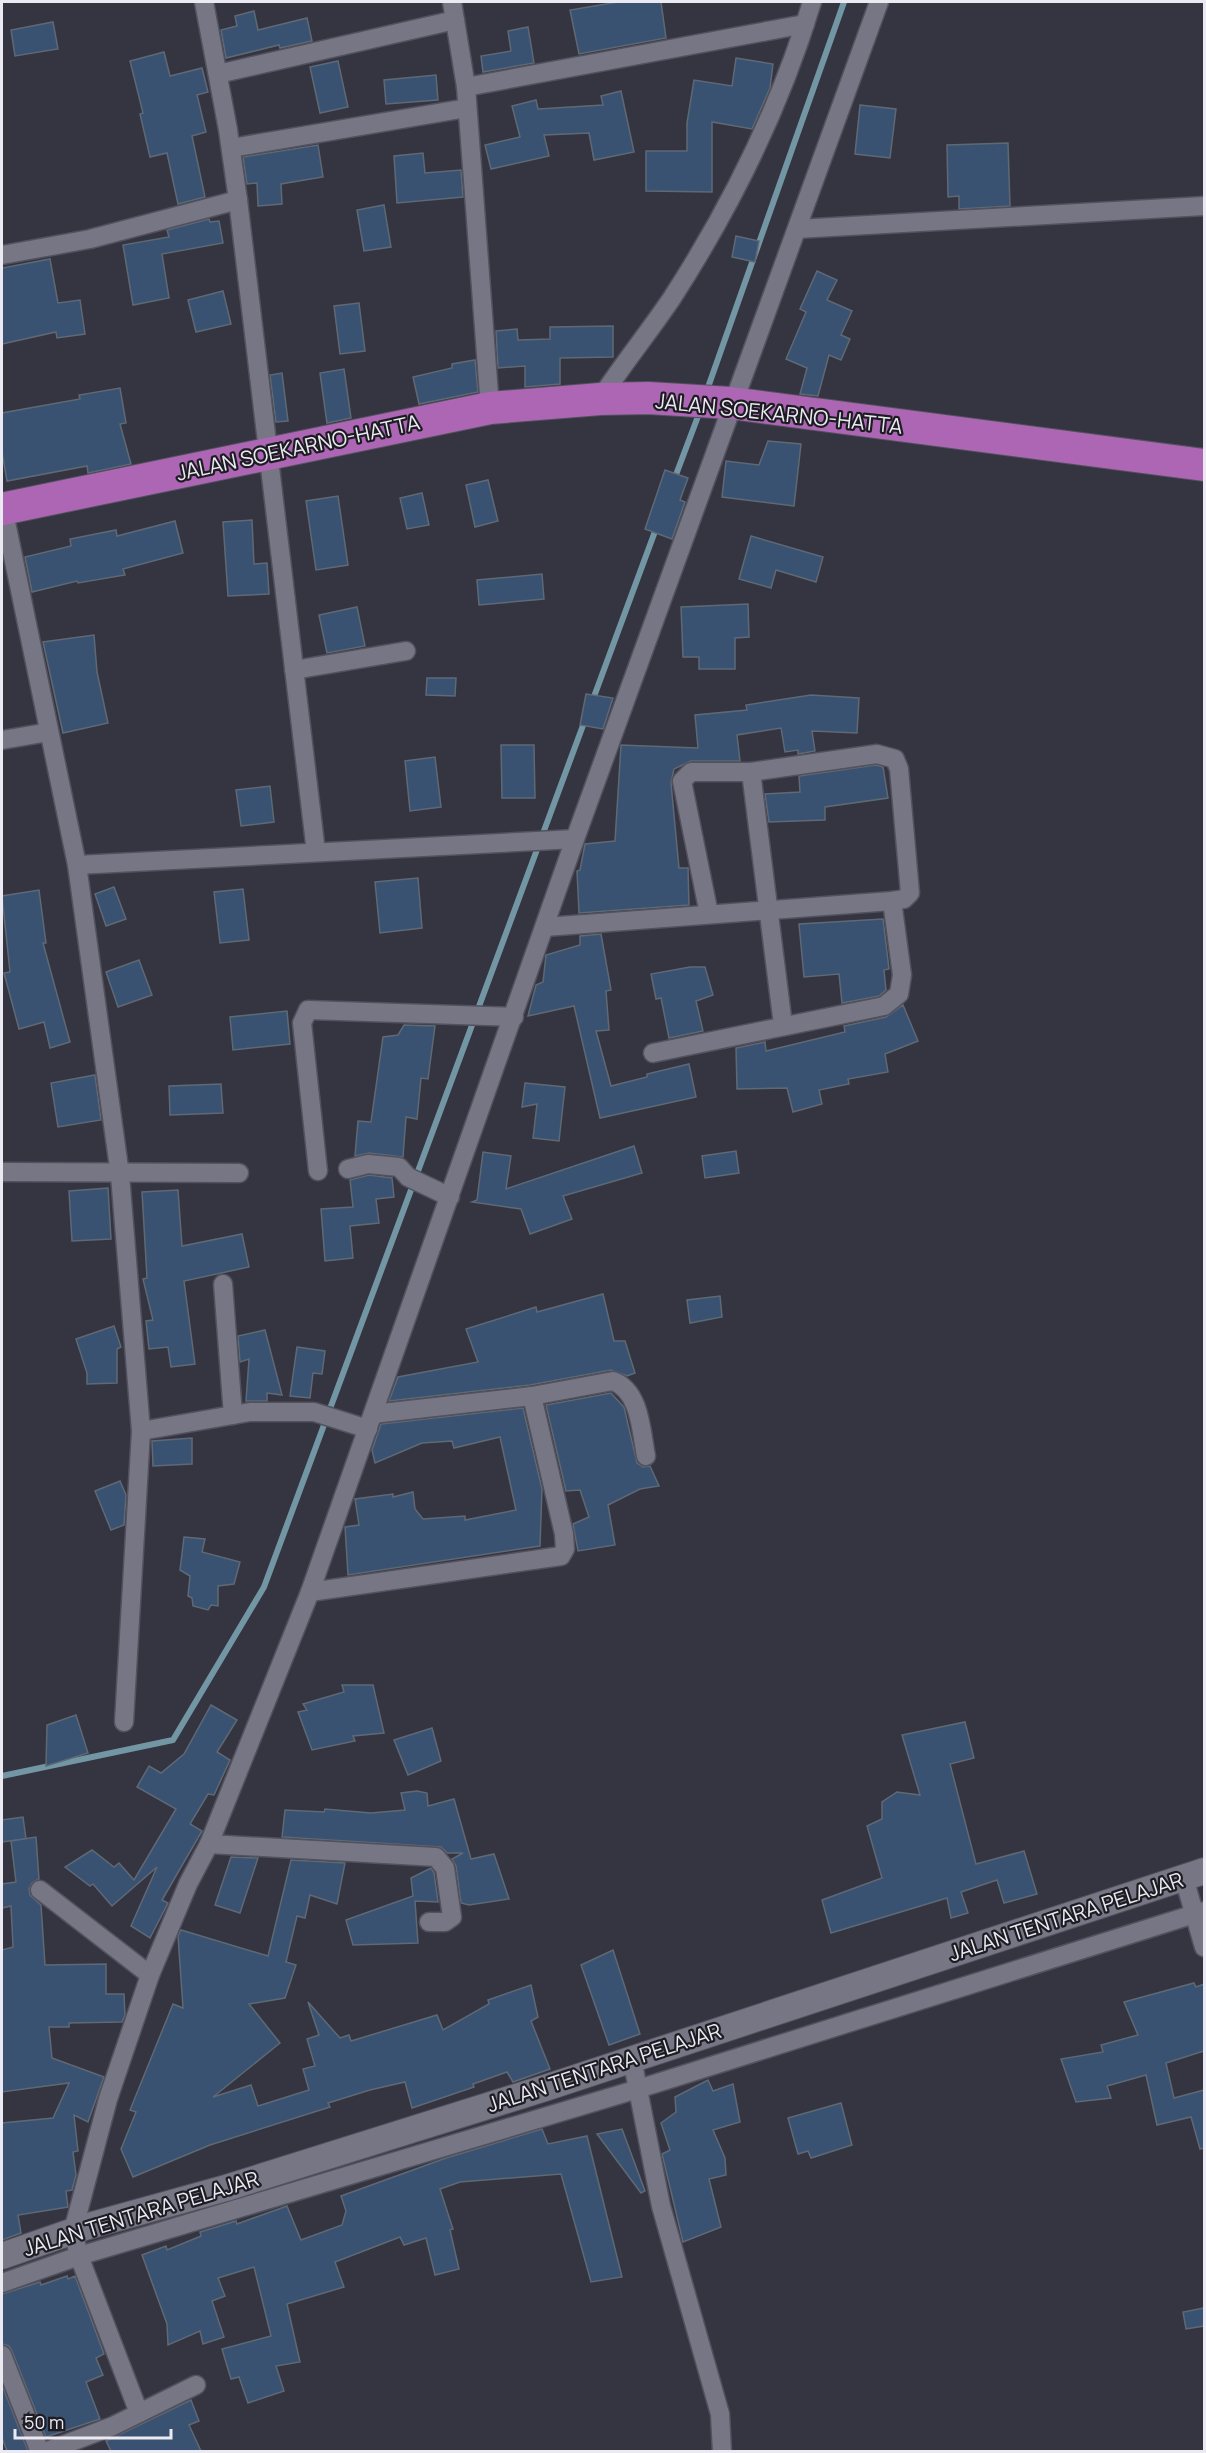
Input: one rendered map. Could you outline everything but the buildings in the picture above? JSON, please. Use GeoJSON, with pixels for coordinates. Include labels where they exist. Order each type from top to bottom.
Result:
{"type":"FeatureCollection","features":[{"type":"Feature","properties":{"kind":"highway","name":"JALAN SOEKARNO-HATTA"},"geometry":{"type":"LineString","coordinates":[[2,507],[490,408],[600,399],[713,402],[1204,465]]}},
{"type":"Feature","properties":{"kind":"main road","name":"JALAN TENTARA PELAJAR"},"geometry":{"type":"LineString","coordinates":[[2,2256],[73,2231],[226,2188],[632,2059],[1194,1874]]}},
{"type":"Feature","properties":{"kind":"street"},"geometry":{"type":"LineString","coordinates":[[204,2],[231,148],[238,200],[316,852]]}},
{"type":"Feature","properties":{"kind":"street"},"geometry":{"type":"LineString","coordinates":[[452,2],[467,108],[490,408]]}},
{"type":"Feature","properties":{"kind":"street"},"geometry":{"type":"LineString","coordinates":[[600,399],[670,301],[743,179],[796,54],[812,2]]}},
{"type":"Feature","properties":{"kind":"street"},"geometry":{"type":"LineString","coordinates":[[139,2413],[79,2256],[73,2231],[108,2099],[150,1975],[188,1884],[209,1844],[310,1592],[514,1017],[574,838],[713,402],[797,229],[879,2]]}},
{"type":"Feature","properties":{"kind":"street"},"geometry":{"type":"LineString","coordinates":[[218,74],[455,21]]}},
{"type":"Feature","properties":{"kind":"street"},"geometry":{"type":"LineString","coordinates":[[465,87],[805,24]]}},
{"type":"Feature","properties":{"kind":"street"},"geometry":{"type":"LineString","coordinates":[[231,148],[467,108]]}},
{"type":"Feature","properties":{"kind":"street"},"geometry":{"type":"LineString","coordinates":[[2,255],[90,239],[238,200]]}},
{"type":"Feature","properties":{"kind":"street"},"geometry":{"type":"LineString","coordinates":[[797,229],[1204,206]]}},
{"type":"Feature","properties":{"kind":"street"},"geometry":{"type":"LineString","coordinates":[[2,507],[76,865],[120,1175],[141,1431],[124,1722]]}},
{"type":"Feature","properties":{"kind":"street"},"geometry":{"type":"LineString","coordinates":[[294,670],[406,651]]}},
{"type":"Feature","properties":{"kind":"street"},"geometry":{"type":"LineString","coordinates":[[2,740],[48,732]]}},
{"type":"Feature","properties":{"kind":"street"},"geometry":{"type":"LineString","coordinates":[[544,927],[904,899],[910,893],[899,769],[895,759],[877,754],[751,772],[691,772],[683,778],[709,914]]}},
{"type":"Feature","properties":{"kind":"street"},"geometry":{"type":"LineString","coordinates":[[751,772],[783,1025]]}},
{"type":"Feature","properties":{"kind":"street"},"geometry":{"type":"LineString","coordinates":[[76,865],[574,838]]}},
{"type":"Feature","properties":{"kind":"street"},"geometry":{"type":"LineString","coordinates":[[653,1053],[884,1006],[898,994],[902,975],[892,901]]}},
{"type":"Feature","properties":{"kind":"street"},"geometry":{"type":"LineString","coordinates":[[318,1171],[302,1023],[308,1010],[514,1017]]}},
{"type":"Feature","properties":{"kind":"street"},"geometry":{"type":"LineString","coordinates":[[348,1168],[368,1164],[399,1167],[408,1177],[450,1197]]}},
{"type":"Feature","properties":{"kind":"street"},"geometry":{"type":"LineString","coordinates":[[2,1172],[120,1175],[239,1173]]}},
{"type":"Feature","properties":{"kind":"street"},"geometry":{"type":"LineString","coordinates":[[223,1284],[233,1415]]}},
{"type":"Feature","properties":{"kind":"street"},"geometry":{"type":"LineString","coordinates":[[141,1431],[250,1412],[314,1412],[339,1420],[370,1421],[613,1381],[624,1385],[635,1404],[646,1456]]}},
{"type":"Feature","properties":{"kind":"street"},"geometry":{"type":"LineString","coordinates":[[310,1592],[561,1556],[565,1549],[564,1534],[532,1396]]}},
{"type":"Feature","properties":{"kind":"street"},"geometry":{"type":"LineString","coordinates":[[209,1844],[436,1857],[445,1868],[452,1917],[445,1922],[429,1922]]}},
{"type":"Feature","properties":{"kind":"street"},"geometry":{"type":"LineString","coordinates":[[1194,1874],[1204,1947]]}},
{"type":"Feature","properties":{"kind":"street"},"geometry":{"type":"LineString","coordinates":[[40,1890],[150,1975]]}},
{"type":"Feature","properties":{"kind":"street"},"geometry":{"type":"LineString","coordinates":[[2,2283],[79,2256],[638,2089],[1200,1913]]}},
{"type":"Feature","properties":{"kind":"street"},"geometry":{"type":"LineString","coordinates":[[632,2059],[661,2206],[720,2414],[723,2451]]}},
{"type":"Feature","properties":{"kind":"street"},"geometry":{"type":"LineString","coordinates":[[2,2355],[40,2451]]}},
{"type":"Feature","properties":{"kind":"street"},"geometry":{"type":"LineString","coordinates":[[45,2451],[113,2426],[195,2385]]}},
{"type":"Feature","properties":{"kind":"waterway"},"geometry":{"type":"LineString","coordinates":[[706,393],[844,2]]}},
{"type":"Feature","properties":{"kind":"waterway"},"geometry":{"type":"LineString","coordinates":[[674,480],[700,411]]}},
{"type":"Feature","properties":{"kind":"waterway"},"geometry":{"type":"LineString","coordinates":[[592,702],[657,526]]}},
{"type":"Feature","properties":{"kind":"waterway"},"geometry":{"type":"LineString","coordinates":[[2,1776],[173,1740],[264,1587],[585,720]]}}]}
